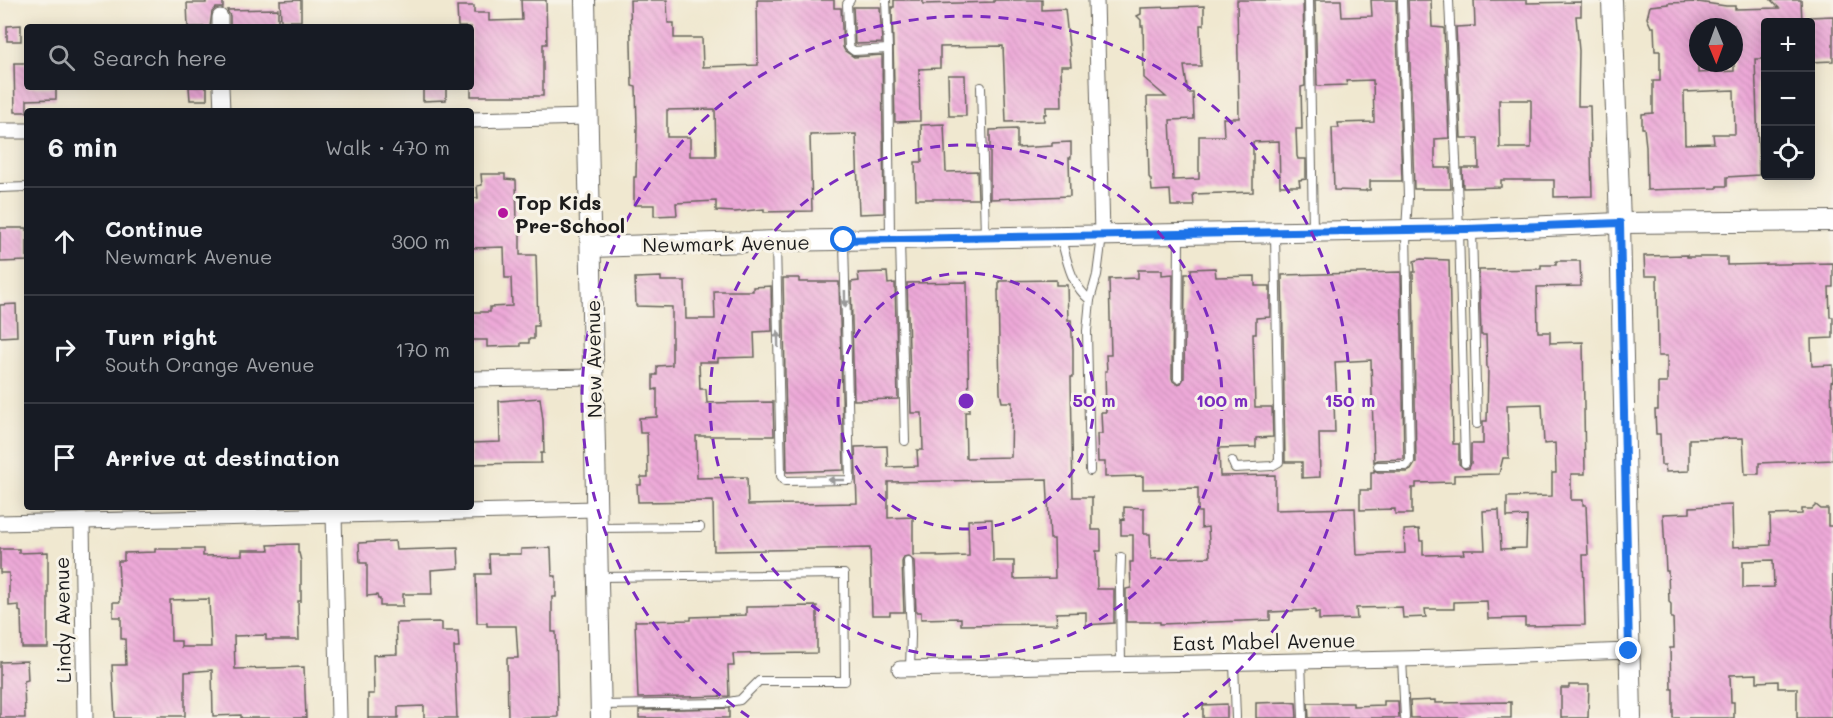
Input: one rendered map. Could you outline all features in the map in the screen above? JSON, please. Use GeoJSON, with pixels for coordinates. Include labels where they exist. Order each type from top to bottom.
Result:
{"type":"FeatureCollection","features":[{"type":"Feature","properties":{"kind":"street","name":"New Avenue"},"geometry":{"type":"LineString","coordinates":[[585,0],[601,711]]}},
{"type":"Feature","properties":{"kind":"street"},"geometry":{"type":"LineString","coordinates":[[1096,0],[1102,235]]}},
{"type":"Feature","properties":{"kind":"street"},"geometry":{"type":"LineString","coordinates":[[1612,0],[1620,223],[1631,718]]}},
{"type":"Feature","properties":{"kind":"street"},"geometry":{"type":"LineString","coordinates":[[221,90],[222,108]]}},
{"type":"Feature","properties":{"kind":"street"},"geometry":{"type":"LineString","coordinates":[[474,120],[587,117]]}},
{"type":"Feature","properties":{"kind":"street"},"geometry":{"type":"LineString","coordinates":[[0,131],[24,131]]}},
{"type":"Feature","properties":{"kind":"street","name":"Newmark Avenue"},"geometry":{"type":"LineString","coordinates":[[591,247],[776,241],[1465,229],[1620,223],[1833,221]]}},
{"type":"Feature","properties":{"kind":"street"},"geometry":{"type":"LineString","coordinates":[[474,379],[594,377]]}},
{"type":"Feature","properties":{"kind":"street"},"geometry":{"type":"LineString","coordinates":[[0,523],[334,515],[597,519]]}},
{"type":"Feature","properties":{"kind":"street"},"geometry":{"type":"LineString","coordinates":[[334,515],[339,718]]}},
{"type":"Feature","properties":{"kind":"street","name":"Lindy Avenue"},"geometry":{"type":"LineString","coordinates":[[82,521],[85,718]]}},
{"type":"Feature","properties":{"kind":"street","name":"East Mabel Avenue"},"geometry":{"type":"LineString","coordinates":[[905,669],[1401,659],[1629,651]]}},
{"type":"Feature","properties":{"kind":"lane"},"geometry":{"type":"LineString","coordinates":[[850,0],[847,4],[849,47],[854,51],[888,49]]}},
{"type":"Feature","properties":{"kind":"lane"},"geometry":{"type":"LineString","coordinates":[[886,0],[905,441]]}},
{"type":"Feature","properties":{"kind":"lane"},"geometry":{"type":"LineString","coordinates":[[1309,0],[1313,231]]}},
{"type":"Feature","properties":{"kind":"lane"},"geometry":{"type":"LineString","coordinates":[[1378,466],[1406,466],[1410,461],[1406,230],[1408,186],[1402,0]]}},
{"type":"Feature","properties":{"kind":"lane"},"geometry":{"type":"LineString","coordinates":[[1449,0],[1477,424]]}},
{"type":"Feature","properties":{"kind":"lane"},"geometry":{"type":"LineString","coordinates":[[981,87],[985,237]]}},
{"type":"Feature","properties":{"kind":"lane"},"geometry":{"type":"LineString","coordinates":[[0,188],[24,187]]}},
{"type":"Feature","properties":{"kind":"lane"},"geometry":{"type":"LineString","coordinates":[[1465,229],[1465,463]]}},
{"type":"Feature","properties":{"kind":"lane"},"geometry":{"type":"LineString","coordinates":[[1232,461],[1235,468],[1272,466],[1279,462],[1275,232]]}},
{"type":"Feature","properties":{"kind":"lane"},"geometry":{"type":"LineString","coordinates":[[1178,378],[1179,233]]}},
{"type":"Feature","properties":{"kind":"lane"},"geometry":{"type":"LineString","coordinates":[[1090,471],[1087,331],[1090,300],[1097,275],[1102,235]]}},
{"type":"Feature","properties":{"kind":"lane"},"geometry":{"type":"LineString","coordinates":[[1061,236],[1073,279],[1080,292],[1090,300]]}},
{"type":"Feature","properties":{"kind":"lane"},"geometry":{"type":"LineString","coordinates":[[776,241],[781,476],[785,481],[850,480],[844,240]]}},
{"type":"Feature","properties":{"kind":"lane"},"geometry":{"type":"LineString","coordinates":[[597,519],[700,527]]}},
{"type":"Feature","properties":{"kind":"lane"},"geometry":{"type":"LineString","coordinates":[[1122,556],[1120,587],[1122,665]]}},
{"type":"Feature","properties":{"kind":"lane"},"geometry":{"type":"LineString","coordinates":[[905,669],[911,635],[908,562]]}},
{"type":"Feature","properties":{"kind":"lane"},"geometry":{"type":"LineString","coordinates":[[598,577],[844,574],[845,681],[759,681],[740,700],[601,711]]}},
{"type":"Feature","properties":{"kind":"lane"},"geometry":{"type":"LineString","coordinates":[[1401,659],[1405,718]]}},
{"type":"Feature","properties":{"kind":"lane"},"geometry":{"type":"LineString","coordinates":[[1300,661],[1303,718]]}},
{"type":"Feature","properties":{"kind":"lane"},"geometry":{"type":"LineString","coordinates":[[1234,663],[1236,718]]}},
{"type":"Feature","properties":{"kind":"building"},"geometry":{"type":"Polygon","coordinates":[[[206,0],[223,0],[223,8],[216,8],[212,12],[210,24],[188,24],[187,3],[206,3],[206,0]]]}},
{"type":"Feature","properties":{"kind":"building"},"geometry":{"type":"Polygon","coordinates":[[[301,0],[301,21],[281,21],[280,1],[301,0]]]}},
{"type":"Feature","properties":{"kind":"building"},"geometry":{"type":"Polygon","coordinates":[[[521,0],[546,0],[547,44],[543,44],[543,96],[471,96],[471,90],[474,90],[474,24],[458,24],[457,6],[474,6],[474,13],[489,13],[489,21],[522,20],[521,0]]]}},
{"type":"Feature","properties":{"kind":"building"},"geometry":{"type":"Polygon","coordinates":[[[630,0],[667,0],[668,23],[674,23],[674,38],[702,38],[703,67],[758,65],[757,0],[834,0],[834,8],[841,8],[845,51],[854,57],[882,55],[884,213],[859,214],[856,134],[810,135],[812,211],[764,212],[764,209],[716,211],[716,201],[676,203],[677,215],[654,216],[654,205],[634,205],[637,126],[636,87],[632,86],[630,0]],[[715,109],[667,110],[667,137],[690,137],[690,156],[716,156],[715,109]]]}},
{"type":"Feature","properties":{"kind":"building"},"geometry":{"type":"Polygon","coordinates":[[[894,0],[923,0],[923,4],[1042,0],[1042,10],[1065,9],[1071,66],[1061,66],[1062,107],[1046,107],[1044,121],[1006,122],[1003,46],[940,47],[940,68],[919,69],[920,121],[895,122],[892,7],[894,7],[894,0]]]}},
{"type":"Feature","properties":{"kind":"building"},"geometry":{"type":"Polygon","coordinates":[[[1237,0],[1303,0],[1305,86],[1301,87],[1302,129],[1296,129],[1297,156],[1298,159],[1306,159],[1306,179],[1299,180],[1300,186],[1280,186],[1279,141],[1253,142],[1253,192],[1193,194],[1194,206],[1171,206],[1170,190],[1152,191],[1149,177],[1147,97],[1166,97],[1144,78],[1143,26],[1137,16],[1141,14],[1141,8],[1204,6],[1204,25],[1200,25],[1201,66],[1184,66],[1188,93],[1193,93],[1194,119],[1170,120],[1173,180],[1199,179],[1199,136],[1224,136],[1223,118],[1239,118],[1237,0]]]}},
{"type":"Feature","properties":{"kind":"building"},"geometry":{"type":"Polygon","coordinates":[[[1315,0],[1341,0],[1342,17],[1372,16],[1371,0],[1396,0],[1402,181],[1370,181],[1370,190],[1366,191],[1334,190],[1332,128],[1339,128],[1338,123],[1374,122],[1373,80],[1346,81],[1347,85],[1317,86],[1315,0]]]}},
{"type":"Feature","properties":{"kind":"building"},"geometry":{"type":"Polygon","coordinates":[[[1408,0],[1431,0],[1432,27],[1444,28],[1449,138],[1435,139],[1435,168],[1450,168],[1451,189],[1414,189],[1408,0]]]}},
{"type":"Feature","properties":{"kind":"building"},"geometry":{"type":"Polygon","coordinates":[[[1474,0],[1527,0],[1527,3],[1581,2],[1581,16],[1576,16],[1579,51],[1578,106],[1590,106],[1592,196],[1554,197],[1554,180],[1501,180],[1501,187],[1463,188],[1462,168],[1479,168],[1478,138],[1461,138],[1456,27],[1475,26],[1474,0]],[[1499,100],[1500,148],[1531,148],[1531,100],[1499,100]]]}},
{"type":"Feature","properties":{"kind":"building"},"geometry":{"type":"Polygon","coordinates":[[[1771,0],[1801,0],[1802,18],[1761,18],[1761,59],[1755,59],[1759,175],[1727,177],[1727,186],[1717,186],[1717,188],[1647,190],[1646,146],[1642,114],[1653,113],[1653,81],[1660,81],[1660,51],[1655,51],[1654,27],[1651,27],[1647,18],[1650,6],[1698,2],[1735,6],[1735,9],[1779,8],[1771,0]],[[1734,90],[1684,92],[1685,144],[1714,143],[1713,134],[1735,134],[1734,90]]]}},
{"type":"Feature","properties":{"kind":"building"},"geometry":{"type":"Polygon","coordinates":[[[853,7],[880,7],[882,43],[855,44],[853,7]]]}},
{"type":"Feature","properties":{"kind":"building"},"geometry":{"type":"Polygon","coordinates":[[[278,9],[278,24],[230,24],[227,10],[278,9]]]}},
{"type":"Feature","properties":{"kind":"building"},"geometry":{"type":"Polygon","coordinates":[[[1833,16],[1833,61],[1815,62],[1815,18],[1810,17],[1833,16]]]}},
{"type":"Feature","properties":{"kind":"building"},"geometry":{"type":"Polygon","coordinates":[[[21,25],[21,41],[7,41],[7,26],[21,25]]]}},
{"type":"Feature","properties":{"kind":"building"},"geometry":{"type":"Polygon","coordinates":[[[14,63],[24,63],[24,90],[56,90],[56,99],[27,100],[27,108],[24,108],[24,112],[15,112],[14,63]]]}},
{"type":"Feature","properties":{"kind":"building"},"geometry":{"type":"Polygon","coordinates":[[[948,75],[965,75],[966,116],[949,116],[948,75]]]}},
{"type":"Feature","properties":{"kind":"building"},"geometry":{"type":"Polygon","coordinates":[[[189,90],[207,90],[207,100],[190,100],[189,90]]]}},
{"type":"Feature","properties":{"kind":"building"},"geometry":{"type":"Polygon","coordinates":[[[423,90],[446,90],[446,100],[423,101],[423,90]]]}},
{"type":"Feature","properties":{"kind":"building"},"geometry":{"type":"Polygon","coordinates":[[[944,124],[946,172],[977,171],[978,199],[916,199],[915,162],[922,162],[921,125],[944,124]]]}},
{"type":"Feature","properties":{"kind":"building"},"geometry":{"type":"Polygon","coordinates":[[[1017,129],[1017,148],[1052,146],[1052,143],[1071,142],[1070,196],[990,199],[990,130],[1017,129]]]}},
{"type":"Feature","properties":{"kind":"building"},"geometry":{"type":"Polygon","coordinates":[[[481,174],[505,174],[505,179],[516,180],[520,255],[536,255],[538,326],[534,326],[534,339],[529,339],[529,343],[521,343],[521,346],[487,347],[487,340],[474,340],[474,312],[490,312],[490,307],[512,306],[511,278],[505,278],[504,247],[474,248],[474,198],[478,198],[477,186],[482,185],[481,174]]]}},
{"type":"Feature","properties":{"kind":"building"},"geometry":{"type":"Polygon","coordinates":[[[0,228],[24,228],[24,261],[0,262],[0,228]]]}},
{"type":"Feature","properties":{"kind":"building"},"geometry":{"type":"Polygon","coordinates":[[[1687,255],[1687,257],[1727,257],[1727,265],[1833,263],[1833,287],[1829,287],[1833,338],[1811,339],[1812,366],[1833,365],[1833,381],[1831,382],[1833,460],[1759,463],[1759,474],[1745,474],[1743,438],[1689,439],[1689,471],[1666,472],[1665,465],[1661,465],[1660,434],[1656,434],[1655,410],[1658,410],[1658,383],[1667,383],[1667,356],[1658,356],[1657,276],[1645,276],[1644,256],[1687,255]]]}},
{"type":"Feature","properties":{"kind":"building"},"geometry":{"type":"Polygon","coordinates":[[[1449,260],[1453,444],[1459,444],[1459,464],[1465,469],[1469,468],[1471,463],[1471,444],[1483,444],[1483,421],[1487,421],[1488,368],[1486,335],[1481,335],[1479,270],[1541,269],[1541,265],[1556,265],[1556,261],[1580,261],[1581,286],[1537,287],[1538,332],[1550,332],[1550,343],[1583,342],[1585,474],[1571,474],[1571,500],[1583,500],[1583,505],[1586,505],[1588,555],[1583,555],[1585,625],[1525,626],[1525,618],[1488,619],[1487,601],[1454,602],[1454,609],[1425,609],[1426,617],[1403,618],[1402,607],[1356,608],[1357,619],[1319,620],[1319,612],[1315,613],[1315,610],[1270,612],[1270,620],[1160,624],[1160,622],[1126,622],[1126,589],[1131,588],[1130,562],[1133,562],[1133,535],[1121,535],[1124,507],[1144,508],[1144,534],[1150,534],[1151,559],[1210,557],[1208,527],[1201,528],[1201,512],[1198,512],[1198,488],[1143,489],[1143,476],[1105,477],[1105,462],[1098,462],[1097,434],[1102,434],[1101,412],[1106,412],[1106,355],[1111,355],[1109,279],[1138,278],[1138,270],[1162,270],[1162,275],[1173,274],[1172,378],[1177,384],[1181,383],[1184,378],[1185,274],[1191,274],[1191,269],[1215,268],[1216,277],[1255,276],[1255,286],[1270,286],[1270,317],[1256,318],[1256,334],[1253,334],[1255,407],[1272,407],[1273,437],[1256,438],[1256,447],[1219,448],[1220,476],[1275,475],[1275,510],[1355,508],[1357,555],[1405,553],[1404,530],[1419,529],[1420,541],[1423,541],[1423,555],[1464,554],[1463,550],[1485,550],[1483,511],[1499,510],[1501,549],[1526,548],[1527,516],[1507,517],[1507,497],[1552,496],[1552,473],[1556,473],[1555,443],[1544,444],[1542,404],[1507,405],[1509,458],[1503,458],[1499,474],[1454,475],[1454,482],[1416,483],[1416,488],[1412,488],[1412,514],[1395,514],[1395,509],[1360,510],[1360,490],[1371,490],[1371,472],[1374,470],[1407,472],[1416,462],[1413,272],[1415,272],[1414,261],[1449,260]]]}},
{"type":"Feature","properties":{"kind":"building"},"geometry":{"type":"Polygon","coordinates":[[[887,272],[888,284],[895,283],[898,399],[854,400],[851,282],[859,281],[858,273],[887,272]]]}},
{"type":"Feature","properties":{"kind":"building"},"geometry":{"type":"Polygon","coordinates":[[[1401,272],[1404,459],[1374,462],[1371,360],[1335,362],[1337,401],[1334,401],[1335,433],[1319,433],[1320,477],[1302,478],[1302,462],[1285,462],[1282,275],[1401,272]]]}},
{"type":"Feature","properties":{"kind":"building"},"geometry":{"type":"Polygon","coordinates":[[[661,277],[661,281],[685,281],[686,319],[715,319],[714,291],[753,291],[753,287],[771,286],[772,331],[754,332],[755,357],[718,358],[718,362],[699,362],[700,389],[706,389],[707,403],[773,402],[774,436],[696,436],[697,478],[747,477],[748,505],[857,503],[855,447],[887,446],[888,467],[918,466],[917,450],[923,450],[922,413],[911,413],[907,283],[967,282],[969,412],[965,412],[966,458],[1011,457],[1012,402],[1002,402],[1000,393],[999,281],[1056,280],[1056,285],[1067,285],[1068,320],[1071,320],[1073,349],[1073,377],[1071,377],[1073,497],[1092,497],[1092,530],[1101,530],[1101,551],[1096,551],[1097,589],[1114,589],[1114,623],[1086,625],[1086,612],[1056,613],[1057,624],[961,625],[961,618],[921,619],[921,612],[916,612],[914,561],[908,556],[904,557],[902,562],[904,612],[872,615],[870,548],[714,551],[713,501],[638,502],[637,485],[641,485],[641,477],[648,477],[647,433],[640,433],[639,418],[657,417],[657,389],[653,390],[653,375],[657,375],[657,366],[672,365],[672,307],[636,306],[635,278],[661,277]],[[1047,479],[888,482],[888,518],[913,517],[913,555],[969,556],[968,520],[992,519],[993,561],[1014,561],[1014,579],[1055,578],[1054,539],[1050,539],[1047,479]]]}},
{"type":"Feature","properties":{"kind":"building"},"geometry":{"type":"Polygon","coordinates":[[[783,278],[799,278],[799,282],[839,282],[844,470],[787,472],[783,278]]]}},
{"type":"Feature","properties":{"kind":"building"},"geometry":{"type":"Polygon","coordinates":[[[16,304],[17,336],[0,337],[0,305],[16,304]]]}},
{"type":"Feature","properties":{"kind":"building"},"geometry":{"type":"Polygon","coordinates":[[[540,398],[544,453],[541,453],[541,463],[474,464],[474,443],[500,442],[499,401],[540,398]]]}},
{"type":"Feature","properties":{"kind":"building"},"geometry":{"type":"Polygon","coordinates":[[[1732,505],[1733,547],[1771,545],[1770,515],[1802,514],[1802,509],[1812,509],[1816,505],[1821,509],[1828,509],[1828,526],[1833,526],[1832,718],[1797,718],[1797,688],[1778,688],[1778,681],[1757,682],[1757,674],[1730,675],[1734,718],[1673,718],[1670,648],[1674,648],[1673,618],[1671,618],[1669,602],[1668,571],[1666,571],[1663,514],[1690,513],[1690,507],[1732,505]],[[1773,560],[1743,561],[1743,588],[1774,587],[1773,560]]]}},
{"type":"Feature","properties":{"kind":"building"},"geometry":{"type":"Polygon","coordinates":[[[395,541],[396,550],[458,548],[459,568],[431,570],[432,594],[403,594],[403,606],[380,606],[380,599],[377,595],[367,596],[367,563],[360,563],[359,543],[395,541]]]}},
{"type":"Feature","properties":{"kind":"building"},"geometry":{"type":"Polygon","coordinates":[[[298,544],[301,561],[301,601],[298,601],[299,640],[266,640],[266,635],[234,636],[235,669],[304,667],[306,718],[213,716],[212,670],[185,672],[185,716],[115,718],[112,665],[126,665],[125,639],[121,639],[121,617],[113,617],[113,602],[120,602],[118,561],[124,561],[124,553],[155,552],[155,549],[203,549],[203,556],[242,555],[242,550],[269,550],[268,545],[298,544]],[[209,599],[170,600],[171,641],[181,641],[181,647],[211,647],[209,599]]]}},
{"type":"Feature","properties":{"kind":"building"},"geometry":{"type":"Polygon","coordinates":[[[551,548],[552,576],[556,576],[556,597],[552,597],[552,632],[556,632],[558,717],[508,718],[507,658],[518,658],[516,626],[487,626],[487,623],[477,623],[476,574],[490,574],[489,554],[521,554],[521,549],[551,548]]]}},
{"type":"Feature","properties":{"kind":"building"},"geometry":{"type":"Polygon","coordinates":[[[0,549],[19,549],[19,553],[48,552],[48,648],[22,648],[21,612],[19,605],[9,606],[9,573],[0,573],[0,549]]]}},
{"type":"Feature","properties":{"kind":"building"},"geometry":{"type":"Polygon","coordinates":[[[817,606],[817,653],[733,654],[734,666],[728,666],[729,696],[638,698],[635,621],[691,620],[691,617],[746,615],[746,607],[817,606]]]}},
{"type":"Feature","properties":{"kind":"building"},"geometry":{"type":"Polygon","coordinates":[[[396,623],[442,623],[442,631],[458,631],[459,647],[454,647],[457,718],[424,718],[424,706],[398,707],[398,718],[368,718],[368,694],[374,694],[373,655],[397,654],[396,623]]]}},
{"type":"Feature","properties":{"kind":"building"},"geometry":{"type":"Polygon","coordinates":[[[27,661],[28,680],[24,681],[25,718],[0,718],[0,662],[27,661]]]}},
{"type":"Feature","properties":{"kind":"building"},"geometry":{"type":"Polygon","coordinates":[[[1569,685],[1589,685],[1588,718],[1561,718],[1561,688],[1569,688],[1569,685]]]}},
{"type":"Feature","properties":{"kind":"building"},"geometry":{"type":"Polygon","coordinates":[[[1435,700],[1435,703],[1511,702],[1511,718],[1411,718],[1410,701],[1435,700]]]}},
{"type":"Feature","properties":{"kind":"building"},"geometry":{"type":"Polygon","coordinates":[[[1384,701],[1398,701],[1399,718],[1309,718],[1308,703],[1353,703],[1353,706],[1384,705],[1384,701]]]}},
{"type":"Feature","properties":{"kind":"building"},"geometry":{"type":"Polygon","coordinates":[[[1256,703],[1296,703],[1297,718],[1256,718],[1256,703]]]}},
{"type":"Feature","properties":{"kind":"building"},"geometry":{"type":"Polygon","coordinates":[[[1227,704],[1227,718],[1203,718],[1203,705],[1227,704]]]}},
{"type":"Feature","properties":{"kind":"building"},"geometry":{"type":"Polygon","coordinates":[[[729,708],[729,718],[639,718],[639,710],[729,708]]]}},
{"type":"Feature","properties":{"kind":"place","name":"Top Kids Pre-School"},"geometry":{"type":"Point","coordinates":[503,213]}},
{"type":"Feature","properties":{"kind":"route"},"geometry":{"type":"LineString","coordinates":[[844,240],[1466,229],[1620,223],[1629,651]]}}]}
